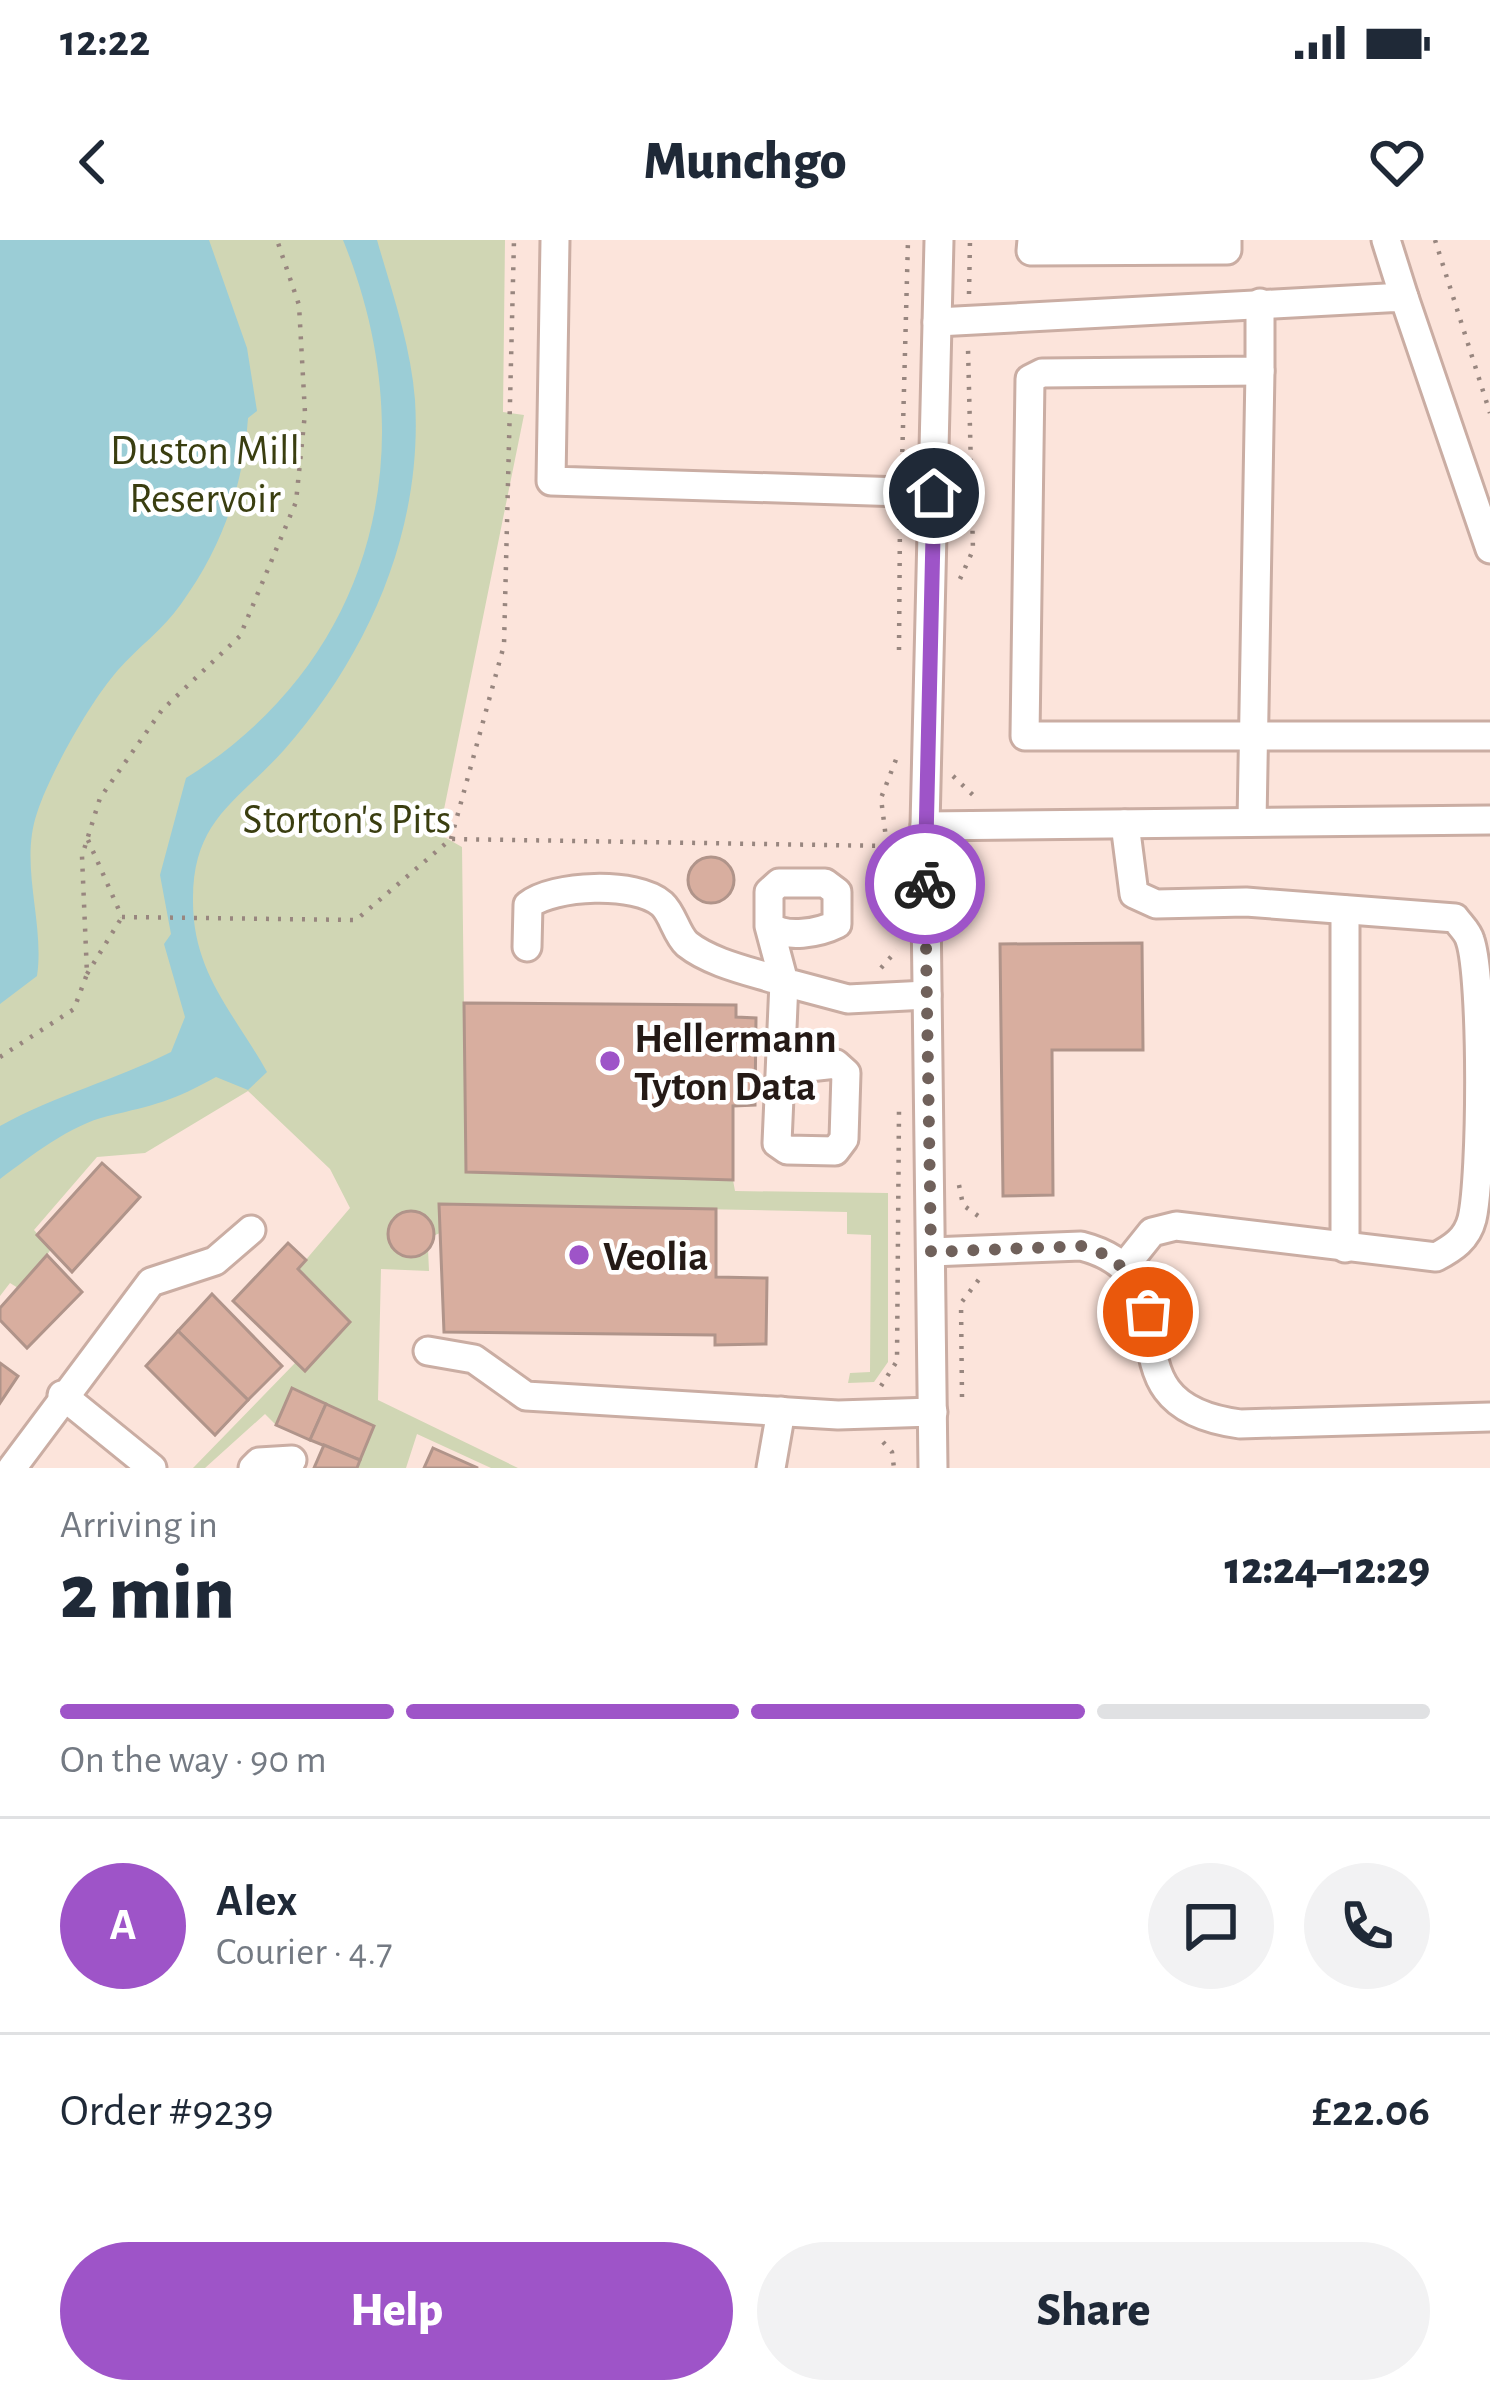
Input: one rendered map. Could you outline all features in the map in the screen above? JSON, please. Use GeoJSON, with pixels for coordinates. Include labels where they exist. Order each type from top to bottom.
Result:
{"type":"FeatureCollection","features":[{"type":"Feature","properties":{"kind":"street"},"geometry":{"type":"LineString","coordinates":[[555,240],[550,481],[934,493]]}},
{"type":"Feature","properties":{"kind":"street"},"geometry":{"type":"LineString","coordinates":[[933,1468],[925,826],[939,240]]}},
{"type":"Feature","properties":{"kind":"street"},"geometry":{"type":"LineString","coordinates":[[1031,240],[1031,251],[1227,250],[1227,240]]}},
{"type":"Feature","properties":{"kind":"street"},"geometry":{"type":"LineString","coordinates":[[1386,240],[1490,549]]}},
{"type":"Feature","properties":{"kind":"street"},"geometry":{"type":"LineString","coordinates":[[937,322],[1404,297]]}},
{"type":"Feature","properties":{"kind":"street"},"geometry":{"type":"LineString","coordinates":[[1252,822],[1260,303]]}},
{"type":"Feature","properties":{"kind":"street"},"geometry":{"type":"LineString","coordinates":[[1260,371],[1042,374],[1030,380],[1022,729],[1031,740],[1490,736]]}},
{"type":"Feature","properties":{"kind":"street"},"geometry":{"type":"LineString","coordinates":[[925,826],[1490,820]]}},
{"type":"Feature","properties":{"kind":"street"},"geometry":{"type":"LineString","coordinates":[[1124,1267],[1152,1232],[1176,1226],[1436,1258],[1458,1245],[1472,1222],[1477,1176],[1477,974],[1470,936],[1454,918],[1246,902],[1156,904],[1134,894],[1125,824]]}},
{"type":"Feature","properties":{"kind":"street"},"geometry":{"type":"LineString","coordinates":[[527,946],[528,905],[547,890],[645,894],[664,905],[686,943],[734,966],[848,999],[927,995]]}},
{"type":"Feature","properties":{"kind":"street"},"geometry":{"type":"LineString","coordinates":[[1345,910],[1345,1248]]}},
{"type":"Feature","properties":{"kind":"street"},"geometry":{"type":"LineString","coordinates":[[769,926],[784,982],[782,1070]]}},
{"type":"Feature","properties":{"kind":"street"},"geometry":{"type":"LineString","coordinates":[[12,1468],[62,1395],[151,1282],[214,1261],[251,1230]]}},
{"type":"Feature","properties":{"kind":"street"},"geometry":{"type":"LineString","coordinates":[[931,1252],[1082,1246],[1103,1252],[1139,1286],[1160,1382],[1190,1414],[1240,1424],[1490,1418]]}},
{"type":"Feature","properties":{"kind":"street"},"geometry":{"type":"LineString","coordinates":[[428,1351],[474,1359],[526,1396],[781,1411],[933,1412]]}},
{"type":"Feature","properties":{"kind":"street"},"geometry":{"type":"LineString","coordinates":[[62,1395],[152,1468]]}},
{"type":"Feature","properties":{"kind":"street"},"geometry":{"type":"LineString","coordinates":[[772,1468],[781,1411]]}},
{"type":"Feature","properties":{"kind":"street"},"geometry":{"type":"LineString","coordinates":[[253,1468],[259,1462],[292,1460]]}},
{"type":"Feature","properties":{"kind":"path"},"geometry":{"type":"LineString","coordinates":[[87,974],[86,836],[100,797],[162,710],[240,636],[296,502],[305,413],[299,305],[277,240]]}},
{"type":"Feature","properties":{"kind":"path"},"geometry":{"type":"LineString","coordinates":[[451,839],[504,646],[514,240]]}},
{"type":"Feature","properties":{"kind":"path"},"geometry":{"type":"LineString","coordinates":[[902,458],[908,240]]}},
{"type":"Feature","properties":{"kind":"path"},"geometry":{"type":"LineString","coordinates":[[969,286],[970,240]]}},
{"type":"Feature","properties":{"kind":"path"},"geometry":{"type":"LineString","coordinates":[[1435,240],[1490,413]]}},
{"type":"Feature","properties":{"kind":"path"},"geometry":{"type":"LineString","coordinates":[[1428,253],[1438,250]]}},
{"type":"Feature","properties":{"kind":"path"},"geometry":{"type":"LineString","coordinates":[[956,586],[974,550],[968,354]]}},
{"type":"Feature","properties":{"kind":"path"},"geometry":{"type":"LineString","coordinates":[[899,655],[900,518]]}},
{"type":"Feature","properties":{"kind":"path"},"geometry":{"type":"LineString","coordinates":[[874,970],[892,960],[899,940],[881,798],[898,752]]}},
{"type":"Feature","properties":{"kind":"path"},"geometry":{"type":"LineString","coordinates":[[952,770],[964,791],[983,798]]}},
{"type":"Feature","properties":{"kind":"path"},"geometry":{"type":"LineString","coordinates":[[86,836],[122,917]]}},
{"type":"Feature","properties":{"kind":"path"},"geometry":{"type":"LineString","coordinates":[[954,879],[958,868],[979,853]]}},
{"type":"Feature","properties":{"kind":"path"},"geometry":{"type":"LineString","coordinates":[[122,917],[271,918]]}},
{"type":"Feature","properties":{"kind":"path"},"geometry":{"type":"LineString","coordinates":[[0,1057],[74,1009],[87,974],[122,917]]}},
{"type":"Feature","properties":{"kind":"path"},"geometry":{"type":"LineString","coordinates":[[868,1391],[888,1381],[897,1361],[899,1099]]}},
{"type":"Feature","properties":{"kind":"path"},"geometry":{"type":"LineString","coordinates":[[959,1177],[963,1205],[991,1223]]}},
{"type":"Feature","properties":{"kind":"path"},"geometry":{"type":"LineString","coordinates":[[962,1397],[962,1303],[972,1284],[988,1276]]}},
{"type":"Feature","properties":{"kind":"path"},"geometry":{"type":"LineString","coordinates":[[870,1438],[888,1446],[894,1468]]}},
{"type":"Feature","properties":{"kind":"green space","name":"Duston Mill Reservoir"},"geometry":{"type":"Polygon","coordinates":[[[0,240],[505,240],[503,412],[524,415],[439,834],[462,847],[466,1172],[733,1180],[735,1191],[888,1193],[888,1362],[874,1382],[848,1383],[850,1373],[870,1372],[871,1235],[847,1234],[847,1212],[440,1204],[440,1233],[433,1236],[425,1216],[409,1212],[392,1224],[394,1246],[401,1253],[413,1255],[428,1249],[429,1271],[381,1269],[378,1400],[518,1468],[491,1468],[417,1434],[406,1468],[357,1468],[374,1426],[276,1425],[265,1414],[205,1468],[193,1468],[296,1362],[305,1371],[350,1322],[298,1269],[350,1208],[330,1169],[248,1091],[145,1153],[97,1157],[34,1230],[51,1249],[47,1255],[18,1288],[10,1283],[0,1296],[0,240]]]}},
{"type":"Feature","properties":{"kind":"water","name":"Duston Mill Reservoir"},"geometry":{"type":"Polygon","coordinates":[[[0,240],[209,240],[247,348],[257,411],[248,418],[235,493],[208,561],[174,613],[95,700],[43,797],[31,853],[37,976],[0,1004],[0,240]]]}},
{"type":"Feature","properties":{"kind":"water"},"geometry":{"type":"Polygon","coordinates":[[[343,240],[377,240],[409,360],[415,448],[399,542],[365,631],[314,713],[209,831],[195,872],[193,899],[200,949],[218,991],[267,1072],[248,1090],[216,1077],[164,1101],[79,1126],[0,1179],[0,1126],[171,1052],[185,1017],[164,944],[171,934],[160,875],[186,778],[251,729],[303,672],[342,609],[368,540],[380,468],[380,393],[368,317],[343,240]]]}},
{"type":"Feature","properties":{"kind":"building"},"geometry":{"type":"Polygon","coordinates":[[[711,857],[727,864],[734,880],[727,896],[711,903],[695,896],[688,880],[695,864],[711,857]]]}},
{"type":"Feature","properties":{"kind":"building"},"geometry":{"type":"Polygon","coordinates":[[[1142,943],[1143,1050],[1052,1050],[1053,1195],[1003,1196],[1000,944],[1142,943]]]}},
{"type":"Feature","properties":{"kind":"building","name":"Hellermann Tyton Data"},"geometry":{"type":"Polygon","coordinates":[[[464,1003],[736,1005],[736,1017],[756,1018],[755,1105],[733,1106],[733,1180],[466,1172],[464,1003]]]}},
{"type":"Feature","properties":{"kind":"building"},"geometry":{"type":"Polygon","coordinates":[[[102,1163],[140,1197],[72,1272],[37,1235],[102,1163]]]}},
{"type":"Feature","properties":{"kind":"building","name":"Veolia"},"geometry":{"type":"Polygon","coordinates":[[[439,1204],[716,1209],[716,1277],[767,1278],[766,1344],[715,1345],[715,1335],[444,1332],[439,1204]]]}},
{"type":"Feature","properties":{"kind":"building"},"geometry":{"type":"Polygon","coordinates":[[[411,1211],[427,1218],[434,1234],[427,1250],[411,1257],[395,1250],[388,1234],[395,1218],[411,1211]]]}},
{"type":"Feature","properties":{"kind":"building"},"geometry":{"type":"Polygon","coordinates":[[[288,1243],[306,1260],[298,1269],[350,1322],[305,1371],[233,1301],[288,1243]]]}},
{"type":"Feature","properties":{"kind":"building"},"geometry":{"type":"Polygon","coordinates":[[[47,1255],[82,1292],[27,1348],[0,1320],[0,1308],[47,1255]]]}},
{"type":"Feature","properties":{"kind":"building"},"geometry":{"type":"Polygon","coordinates":[[[212,1294],[282,1366],[248,1400],[178,1331],[212,1294]]]}},
{"type":"Feature","properties":{"kind":"building"},"geometry":{"type":"Polygon","coordinates":[[[178,1331],[248,1400],[215,1435],[146,1366],[178,1331]]]}},
{"type":"Feature","properties":{"kind":"building"},"geometry":{"type":"Polygon","coordinates":[[[0,1363],[18,1376],[0,1403],[0,1363]]]}},
{"type":"Feature","properties":{"kind":"building"},"geometry":{"type":"Polygon","coordinates":[[[292,1388],[326,1404],[310,1440],[276,1425],[292,1388]]]}},
{"type":"Feature","properties":{"kind":"building"},"geometry":{"type":"Polygon","coordinates":[[[326,1404],[374,1426],[360,1460],[310,1440],[326,1404]]]}},
{"type":"Feature","properties":{"kind":"building"},"geometry":{"type":"Polygon","coordinates":[[[324,1445],[360,1460],[357,1468],[314,1468],[324,1445]]]}},
{"type":"Feature","properties":{"kind":"building"},"geometry":{"type":"Polygon","coordinates":[[[433,1448],[478,1468],[424,1468],[433,1448]]]}},
{"type":"Feature","properties":{"kind":"way so far"},"geometry":{"type":"LineString","coordinates":[[925,884],[931,1252],[1082,1246],[1103,1252],[1124,1267],[1139,1286],[1148,1312]]}},
{"type":"Feature","properties":{"kind":"place","name":"Hellermann Tyton Data"},"geometry":{"type":"Point","coordinates":[610,1061]}},
{"type":"Feature","properties":{"kind":"place","name":"Veolia"},"geometry":{"type":"Point","coordinates":[579,1255]}},
{"type":"Feature","properties":{"kind":"route"},"geometry":{"type":"LineString","coordinates":[[925,884],[934,493]]}},
{"type":"Feature","properties":{"kind":"park label","name":"Storton's Pits"},"geometry":{"type":"Point","coordinates":[347,818]}}]}
